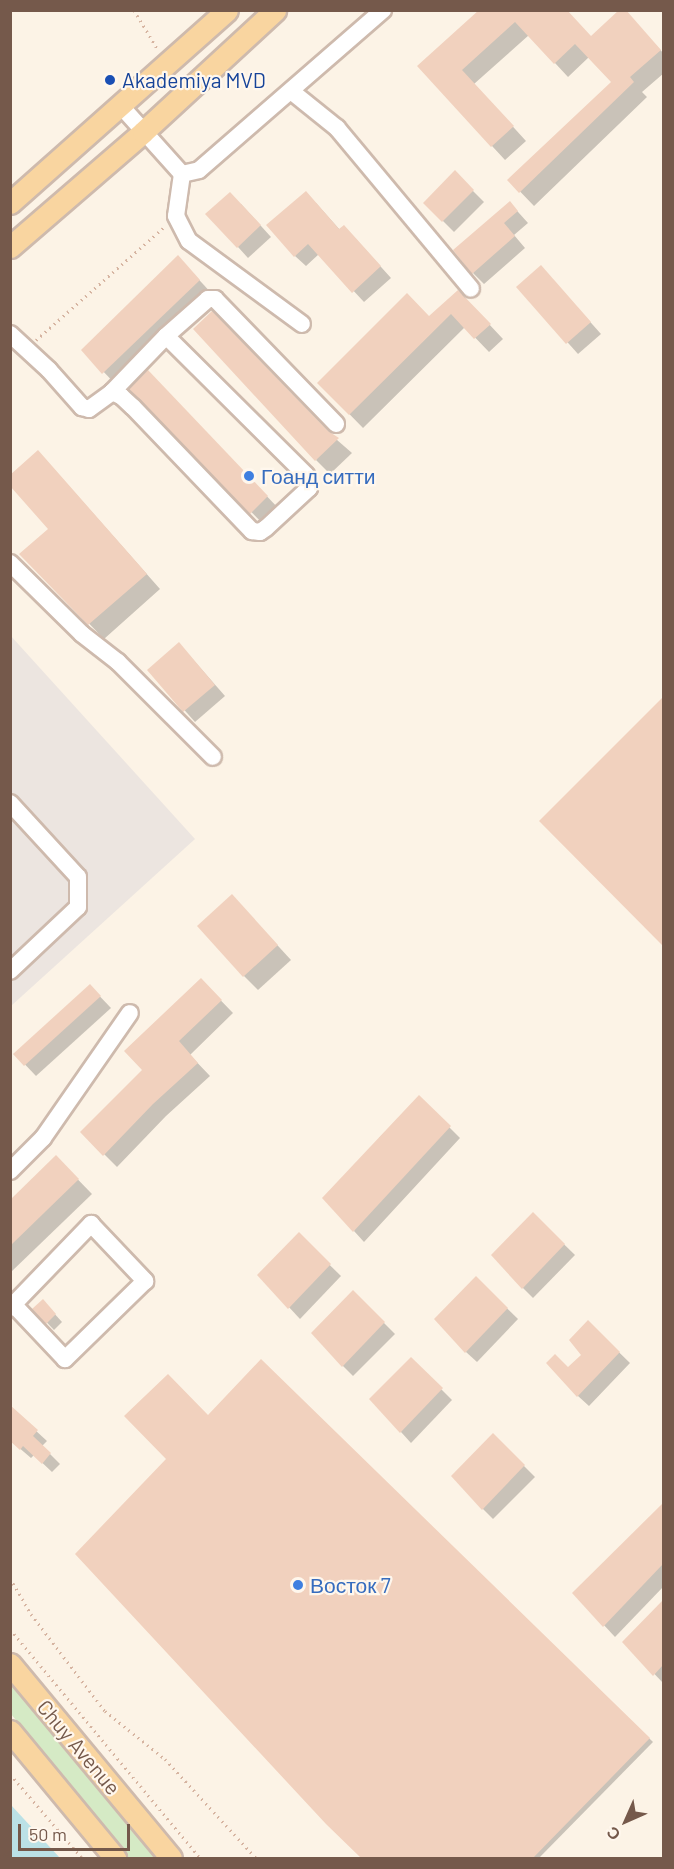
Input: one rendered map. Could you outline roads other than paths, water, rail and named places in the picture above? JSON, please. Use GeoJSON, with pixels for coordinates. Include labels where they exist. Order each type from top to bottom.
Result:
{"type":"FeatureCollection","features":[{"type":"Feature","properties":{"kind":"main road"},"geometry":{"type":"LineString","coordinates":[[10,203],[227,10]]}},
{"type":"Feature","properties":{"kind":"main road"},"geometry":{"type":"LineString","coordinates":[[10,247],[143,132],[275,10]]}},
{"type":"Feature","properties":{"kind":"main road","name":"Chuy Avenue"},"geometry":{"type":"LineString","coordinates":[[10,1664],[171,1858]]}},
{"type":"Feature","properties":{"kind":"main road","name":"Chuy Avenue"},"geometry":{"type":"LineString","coordinates":[[10,1731],[115,1858]]}},
{"type":"Feature","properties":{"kind":"lane"},"geometry":{"type":"LineString","coordinates":[[182,174],[199,170],[383,10]]}},
{"type":"Feature","properties":{"kind":"lane"},"geometry":{"type":"LineString","coordinates":[[291,90],[337,128],[471,289]]}},
{"type":"Feature","properties":{"kind":"lane"},"geometry":{"type":"LineString","coordinates":[[121,106],[182,174]]}},
{"type":"Feature","properties":{"kind":"lane"},"geometry":{"type":"LineString","coordinates":[[182,174],[176,216],[189,241],[302,324]]}},
{"type":"Feature","properties":{"kind":"lane"},"geometry":{"type":"LineString","coordinates":[[10,334],[49,370],[82,407],[89,409],[112,392],[166,336],[208,299],[215,299],[336,423]]}},
{"type":"Feature","properties":{"kind":"lane"},"geometry":{"type":"LineString","coordinates":[[112,392],[134,407],[252,531],[260,532],[266,528],[309,488],[306,475],[166,336]]}},
{"type":"Feature","properties":{"kind":"lane"},"geometry":{"type":"LineString","coordinates":[[10,563],[82,634],[118,662],[213,757]]}},
{"type":"Feature","properties":{"kind":"lane"},"geometry":{"type":"LineString","coordinates":[[10,803],[78,877],[78,907],[10,971]]}},
{"type":"Feature","properties":{"kind":"lane"},"geometry":{"type":"LineString","coordinates":[[10,1171],[43,1138],[130,1013]]}},
{"type":"Feature","properties":{"kind":"lane"},"geometry":{"type":"LineString","coordinates":[[91,1224],[145,1281],[65,1359],[12,1307],[91,1224]]}},
{"type":"Feature","properties":{"kind":"water"},"geometry":{"type":"Polygon","coordinates":[[[11,1805],[60,1858],[11,1858],[11,1805]]]}},
{"type":"Feature","properties":{"kind":"place","name":"Akademiya MVD"},"geometry":{"type":"Point","coordinates":[110,80]}},
{"type":"Feature","properties":{"kind":"place","name":"Гоанд ситти"},"geometry":{"type":"Point","coordinates":[249,476]}},
{"type":"Feature","properties":{"kind":"place","name":"Восток 7"},"geometry":{"type":"Point","coordinates":[298,1585]}}]}
